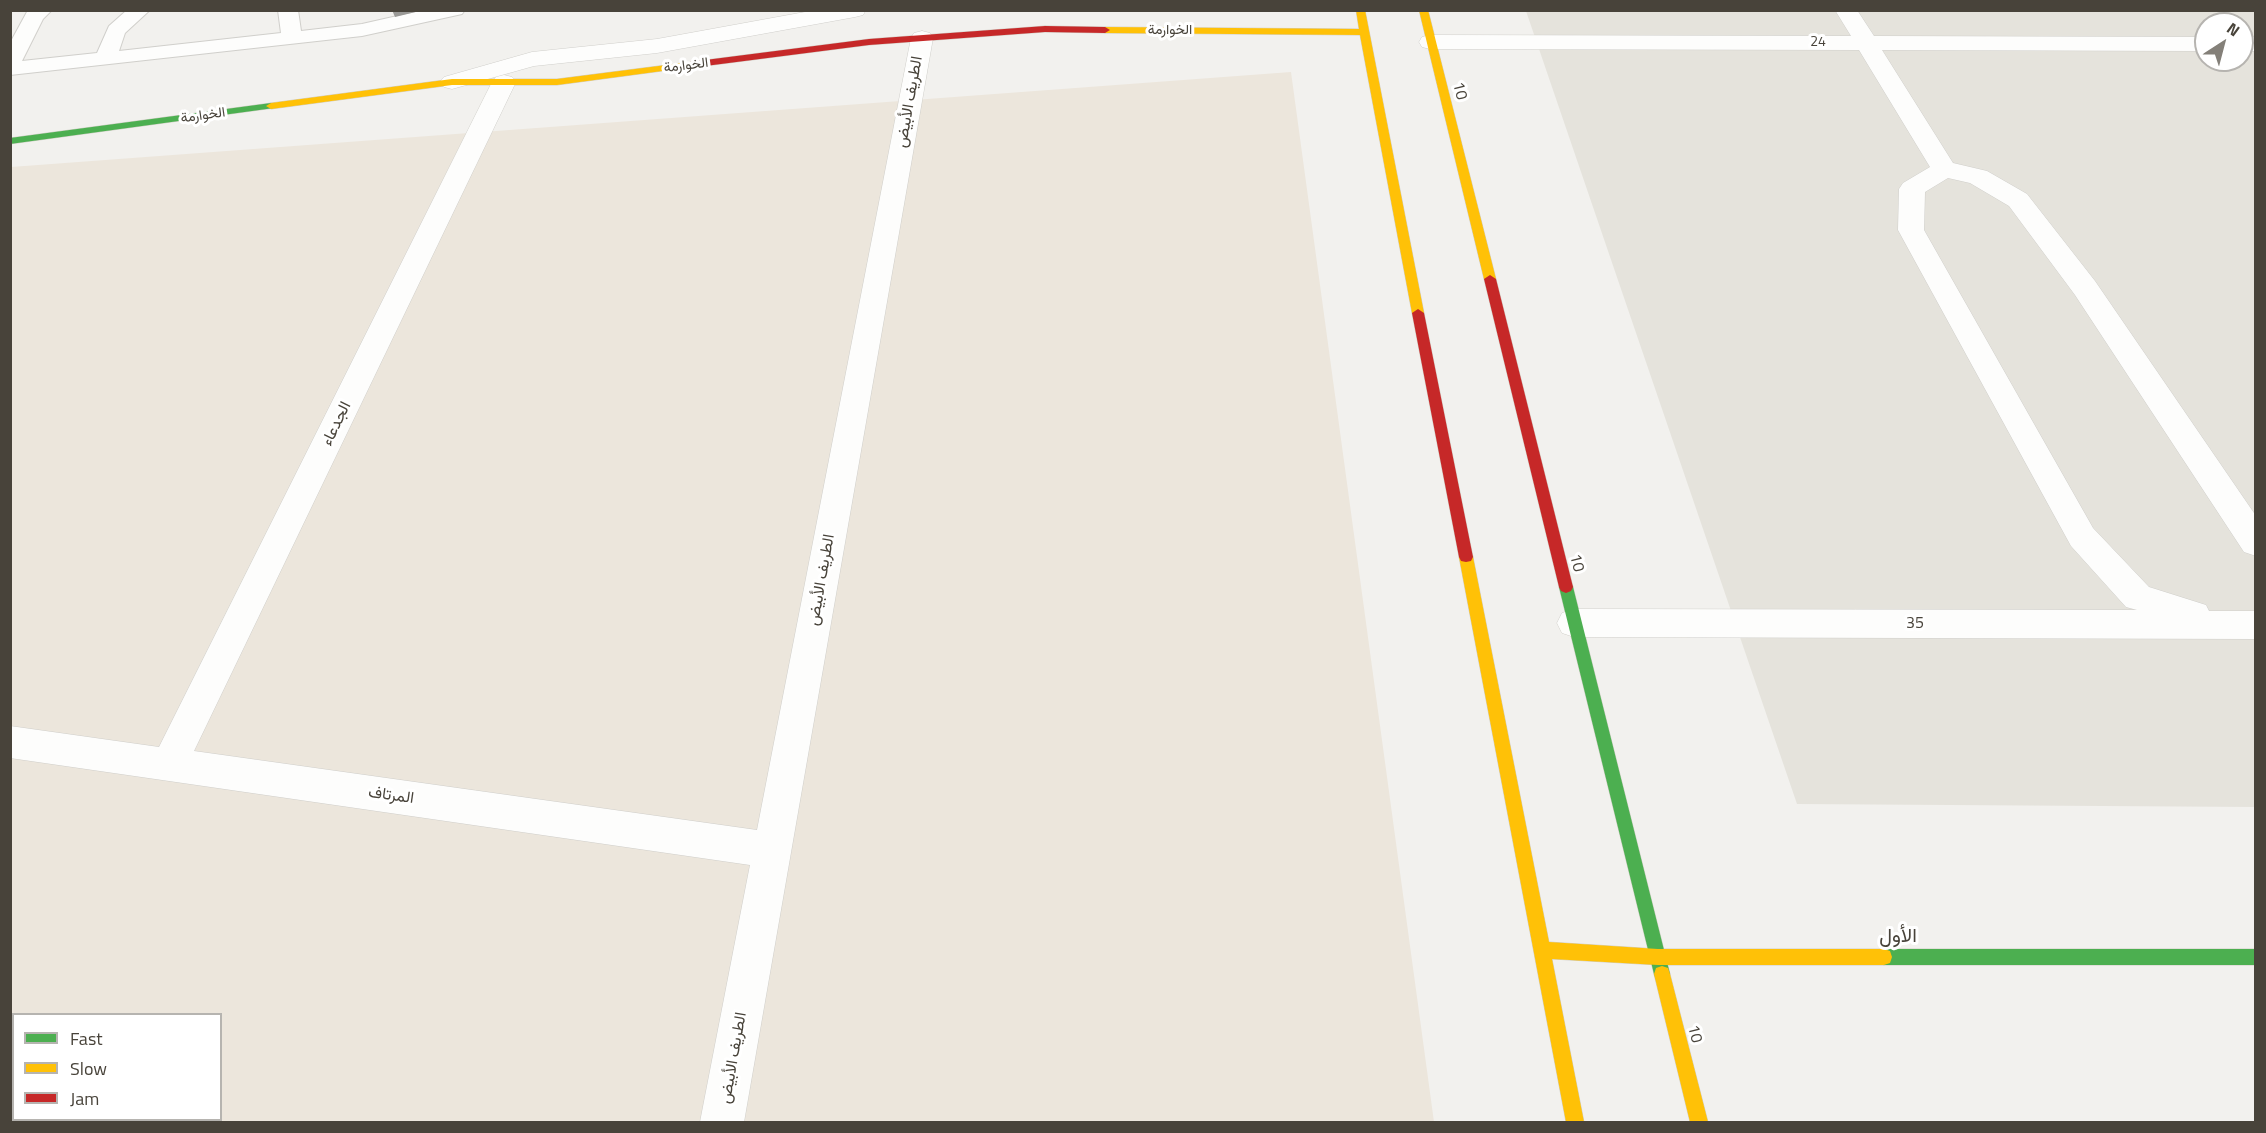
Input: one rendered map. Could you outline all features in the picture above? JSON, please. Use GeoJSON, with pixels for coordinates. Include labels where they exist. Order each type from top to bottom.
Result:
{"type":"FeatureCollection","features":[{"type":"Feature","properties":{"kind":"street"},"geometry":{"type":"LineString","coordinates":[[452,82],[532,59],[657,46],[855,10]]}},
{"type":"Feature","properties":{"kind":"street"},"geometry":{"type":"LineString","coordinates":[[1360,10],[1575,1122]]}},
{"type":"Feature","properties":{"kind":"street","name":"10"},"geometry":{"type":"LineString","coordinates":[[1423,10],[1699,1122]]}},
{"type":"Feature","properties":{"kind":"street"},"geometry":{"type":"LineString","coordinates":[[1846,10],[1864,43],[1944,169],[1978,177],[2018,200],[2085,288],[2256,543]]}},
{"type":"Feature","properties":{"kind":"street","name":"الخوارمة"},"geometry":{"type":"LineString","coordinates":[[10,141],[452,82],[557,82],[869,42],[1045,29],[1364,32]]}},
{"type":"Feature","properties":{"kind":"street","name":"الطريف الأبيض"},"geometry":{"type":"LineString","coordinates":[[722,1122],[922,38]]}},
{"type":"Feature","properties":{"kind":"street","name":"24"},"geometry":{"type":"LineString","coordinates":[[1430,42],[2194,44]]}},
{"type":"Feature","properties":{"kind":"street","name":"الجدعاء"},"geometry":{"type":"LineString","coordinates":[[169,765],[504,82]]}},
{"type":"Feature","properties":{"kind":"street"},"geometry":{"type":"LineString","coordinates":[[1944,169],[1912,189],[1911,230],[2082,537],[2138,597],[2210,620],[2256,613]]}},
{"type":"Feature","properties":{"kind":"street","name":"35"},"geometry":{"type":"LineString","coordinates":[[1574,623],[2256,625]]}},
{"type":"Feature","properties":{"kind":"street","name":"المرتاف"},"geometry":{"type":"LineString","coordinates":[[10,742],[772,850]]}},
{"type":"Feature","properties":{"kind":"street","name":"الأول"},"geometry":{"type":"LineString","coordinates":[[1541,950],[1658,957],[2256,957]]}},
{"type":"Feature","properties":{"kind":"lane"},"geometry":{"type":"LineString","coordinates":[[10,67],[34,16],[42,10]]}},
{"type":"Feature","properties":{"kind":"lane"},"geometry":{"type":"LineString","coordinates":[[106,58],[116,30],[140,10]]}},
{"type":"Feature","properties":{"kind":"lane"},"geometry":{"type":"LineString","coordinates":[[288,10],[292,38]]}},
{"type":"Feature","properties":{"kind":"lane"},"geometry":{"type":"LineString","coordinates":[[10,67],[362,30],[455,10]]}},
{"type":"Feature","properties":{"kind":"shaded area"},"geometry":{"type":"Polygon","coordinates":[[[1526,11],[2255,11],[2255,807],[1797,804],[1526,11]]]}},
{"type":"Feature","properties":{"kind":"shaded area"},"geometry":{"type":"Polygon","coordinates":[[[1291,72],[1434,1122],[11,1122],[11,167],[1291,72]]]}},
{"type":"Feature","properties":{"kind":"traffic: fast"},"geometry":{"type":"LineString","coordinates":[[10,141],[271,106]]}},
{"type":"Feature","properties":{"kind":"traffic: fast"},"geometry":{"type":"LineString","coordinates":[[1566,587],[1662,974]]}},
{"type":"Feature","properties":{"kind":"traffic: fast"},"geometry":{"type":"LineString","coordinates":[[1884,957],[2256,957]]}},
{"type":"Feature","properties":{"kind":"traffic: slow"},"geometry":{"type":"LineString","coordinates":[[1360,10],[1418,313]]}},
{"type":"Feature","properties":{"kind":"traffic: slow"},"geometry":{"type":"LineString","coordinates":[[1423,10],[1490,279]]}},
{"type":"Feature","properties":{"kind":"traffic: slow"},"geometry":{"type":"LineString","coordinates":[[1105,30],[1364,32]]}},
{"type":"Feature","properties":{"kind":"traffic: slow"},"geometry":{"type":"LineString","coordinates":[[271,106],[452,82],[557,82],[682,66]]}},
{"type":"Feature","properties":{"kind":"traffic: slow"},"geometry":{"type":"LineString","coordinates":[[1466,557],[1575,1122]]}},
{"type":"Feature","properties":{"kind":"traffic: slow"},"geometry":{"type":"LineString","coordinates":[[1541,950],[1658,957],[1884,957]]}},
{"type":"Feature","properties":{"kind":"traffic: slow"},"geometry":{"type":"LineString","coordinates":[[1662,974],[1699,1122]]}},
{"type":"Feature","properties":{"kind":"traffic: jam"},"geometry":{"type":"LineString","coordinates":[[682,66],[869,42],[1045,29],[1105,30]]}},
{"type":"Feature","properties":{"kind":"traffic: jam"},"geometry":{"type":"LineString","coordinates":[[1490,279],[1566,587]]}},
{"type":"Feature","properties":{"kind":"traffic: jam"},"geometry":{"type":"LineString","coordinates":[[1418,313],[1466,557]]}}]}
